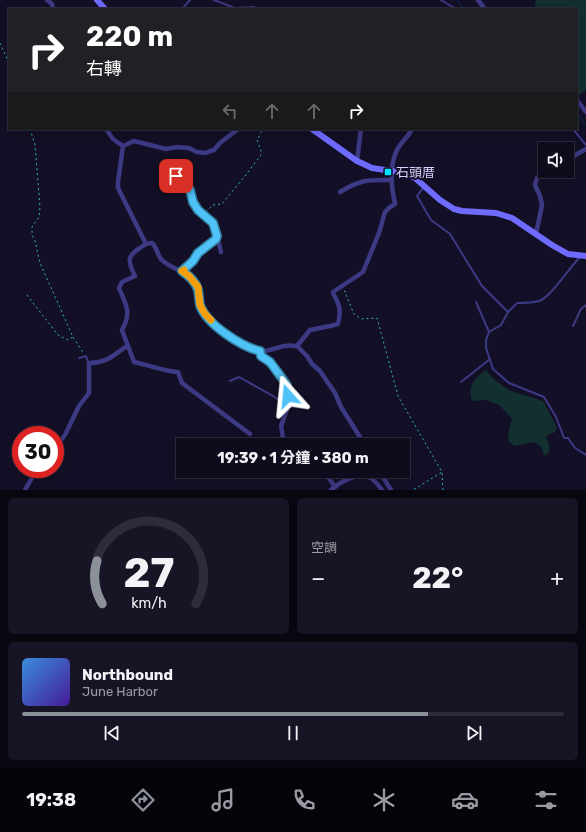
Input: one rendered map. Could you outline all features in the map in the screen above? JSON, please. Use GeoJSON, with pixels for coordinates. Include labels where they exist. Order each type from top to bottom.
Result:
{"type":"FeatureCollection","features":[{"type":"Feature","properties":{"kind":"street"},"geometry":{"type":"LineString","coordinates":[[47,0],[52,4],[53,8]]}},
{"type":"Feature","properties":{"kind":"street"},"geometry":{"type":"LineString","coordinates":[[97,0],[104,8]]}},
{"type":"Feature","properties":{"kind":"street"},"geometry":{"type":"LineString","coordinates":[[478,0],[484,8]]}},
{"type":"Feature","properties":{"kind":"street"},"geometry":{"type":"LineString","coordinates":[[578,101],[586,112]]}},
{"type":"Feature","properties":{"kind":"street"},"geometry":{"type":"LineString","coordinates":[[107,130],[113,139],[123,146]]}},
{"type":"Feature","properties":{"kind":"street"},"geometry":{"type":"LineString","coordinates":[[123,146],[134,142],[166,149],[177,147],[189,148],[197,152],[205,153],[214,150],[220,143],[237,130]]}},
{"type":"Feature","properties":{"kind":"street"},"geometry":{"type":"LineString","coordinates":[[313,130],[357,161],[372,168],[404,173],[415,178],[440,200],[454,209],[462,211],[496,213],[512,218],[568,254],[584,256]]}},
{"type":"Feature","properties":{"kind":"street"},"geometry":{"type":"LineString","coordinates":[[357,161],[361,130]]}},
{"type":"Feature","properties":{"kind":"street"},"geometry":{"type":"LineString","coordinates":[[297,346],[310,330],[338,324],[341,314],[338,301],[333,295],[333,292],[363,272],[366,266],[379,233],[385,212],[395,204],[392,190],[392,166],[397,151],[411,130]]}},
{"type":"Feature","properties":{"kind":"street"},"geometry":{"type":"LineString","coordinates":[[123,146],[118,188],[146,244]]}},
{"type":"Feature","properties":{"kind":"street"},"geometry":{"type":"LineString","coordinates":[[574,156],[586,149]]}},
{"type":"Feature","properties":{"kind":"street"},"geometry":{"type":"LineString","coordinates":[[176,176],[180,176],[190,190],[193,202],[198,210],[213,223],[221,252]]}},
{"type":"Feature","properties":{"kind":"street"},"geometry":{"type":"LineString","coordinates":[[536,234],[542,205],[535,185],[538,177]]}},
{"type":"Feature","properties":{"kind":"street"},"geometry":{"type":"LineString","coordinates":[[340,192],[353,183],[369,180],[392,180]]}},
{"type":"Feature","properties":{"kind":"street"},"geometry":{"type":"LineString","coordinates":[[182,271],[193,261],[198,253],[216,239],[217,236]]}},
{"type":"Feature","properties":{"kind":"street"},"geometry":{"type":"LineString","coordinates":[[250,434],[182,383],[178,372],[164,371],[154,366],[134,362],[122,330],[128,320],[127,309],[119,288],[122,282],[135,276],[130,266],[130,257],[132,253],[146,244],[152,243],[160,258],[169,265],[189,276],[198,287],[200,305],[205,314],[218,328],[251,349],[267,351],[286,346],[297,346],[320,371],[335,393],[341,407],[361,438]]}},
{"type":"Feature","properties":{"kind":"street"},"geometry":{"type":"LineString","coordinates":[[64,436],[79,406],[89,393],[89,363],[96,363],[111,358],[127,346]]}},
{"type":"Feature","properties":{"kind":"street"},"geometry":{"type":"LineString","coordinates":[[260,351],[261,356],[270,362],[287,385],[288,407],[281,426],[283,438]]}},
{"type":"Feature","properties":{"kind":"street"},"geometry":{"type":"LineString","coordinates":[[328,478],[333,488],[355,477],[364,476],[372,479],[382,490]]}},
{"type":"Feature","properties":{"kind":"street"},"geometry":{"type":"LineString","coordinates":[[25,490],[32,478]]}},
{"type":"Feature","properties":{"kind":"street"},"geometry":{"type":"LineString","coordinates":[[383,478],[391,490]]}},
{"type":"Feature","properties":{"kind":"lane"},"geometry":{"type":"LineString","coordinates":[[183,8],[190,0]]}},
{"type":"Feature","properties":{"kind":"lane"},"geometry":{"type":"LineString","coordinates":[[214,0],[235,8],[255,8]]}},
{"type":"Feature","properties":{"kind":"lane"},"geometry":{"type":"LineString","coordinates":[[441,0],[454,8]]}},
{"type":"Feature","properties":{"kind":"lane"},"geometry":{"type":"LineString","coordinates":[[574,130],[586,145]]}},
{"type":"Feature","properties":{"kind":"lane"},"geometry":{"type":"LineString","coordinates":[[424,186],[417,196],[431,220],[450,234],[482,286],[508,312]]}},
{"type":"Feature","properties":{"kind":"lane"},"geometry":{"type":"LineString","coordinates":[[584,256],[567,272],[550,293],[540,300],[528,303],[517,303],[508,312],[501,325],[489,332],[486,340],[493,369],[509,383],[544,397],[556,417],[564,438],[568,438],[575,448],[586,455]]}},
{"type":"Feature","properties":{"kind":"lane"},"geometry":{"type":"LineString","coordinates":[[476,302],[489,332]]}},
{"type":"Feature","properties":{"kind":"lane"},"geometry":{"type":"LineString","coordinates":[[573,326],[582,309],[586,305]]}},
{"type":"Feature","properties":{"kind":"lane"},"geometry":{"type":"LineString","coordinates":[[79,358],[85,356],[89,363]]}},
{"type":"Feature","properties":{"kind":"lane"},"geometry":{"type":"LineString","coordinates":[[461,382],[490,359]]}},
{"type":"Feature","properties":{"kind":"lane"},"geometry":{"type":"LineString","coordinates":[[230,381],[238,377],[273,396],[288,407]]}},
{"type":"Feature","properties":{"kind":"path"},"geometry":{"type":"LineString","coordinates":[[0,43],[8,61]]}},
{"type":"Feature","properties":{"kind":"path"},"geometry":{"type":"LineString","coordinates":[[30,130],[35,145],[40,207],[39,217],[32,227],[32,235],[35,240],[40,263],[73,337],[85,356]]}},
{"type":"Feature","properties":{"kind":"path"},"geometry":{"type":"LineString","coordinates":[[203,214],[213,206],[222,204],[261,155],[261,151],[256,140],[262,130]]}},
{"type":"Feature","properties":{"kind":"path"},"geometry":{"type":"LineString","coordinates":[[339,288],[346,292],[354,314],[361,319],[377,318],[398,396],[442,472],[443,490]]}},
{"type":"Feature","properties":{"kind":"path"},"geometry":{"type":"LineString","coordinates":[[27,295],[58,335],[68,340],[73,337]]}},
{"type":"Feature","properties":{"kind":"path"},"geometry":{"type":"LineString","coordinates":[[413,490],[442,472]]}},
{"type":"Feature","properties":{"kind":"green space"},"geometry":{"type":"Polygon","coordinates":[[[536,0],[586,0],[586,90],[578,95],[578,8],[534,8],[536,0]]]}},
{"type":"Feature","properties":{"kind":"green space"},"geometry":{"type":"Polygon","coordinates":[[[486,370],[495,380],[506,388],[544,402],[557,428],[555,432],[546,436],[550,448],[546,455],[544,455],[542,449],[536,443],[514,446],[508,440],[509,428],[512,420],[511,417],[499,405],[487,400],[472,401],[471,387],[478,376],[486,370]]]}},
{"type":"Feature","properties":{"kind":"waterway"},"geometry":{"type":"LineString","coordinates":[[457,0],[462,8]]}},
{"type":"Feature","properties":{"kind":"waterway"},"geometry":{"type":"LineString","coordinates":[[578,114],[586,125]]}},
{"type":"Feature","properties":{"kind":"slow traffic"},"geometry":{"type":"LineString","coordinates":[[184,270],[182,271],[189,276],[198,287],[200,305],[205,314],[211,320]]}},
{"type":"Feature","properties":{"kind":"place","name":"石頭厝"},"geometry":{"type":"Point","coordinates":[388,172]}},
{"type":"Feature","properties":{"kind":"route"},"geometry":{"type":"LineString","coordinates":[[176,176],[180,176],[190,190],[193,202],[198,210],[213,223],[217,236],[216,239],[198,253],[193,261],[182,271],[189,276],[198,287],[200,305],[205,314],[218,328],[251,349],[260,351],[260,355],[270,362],[287,385],[288,396]]}}]}
